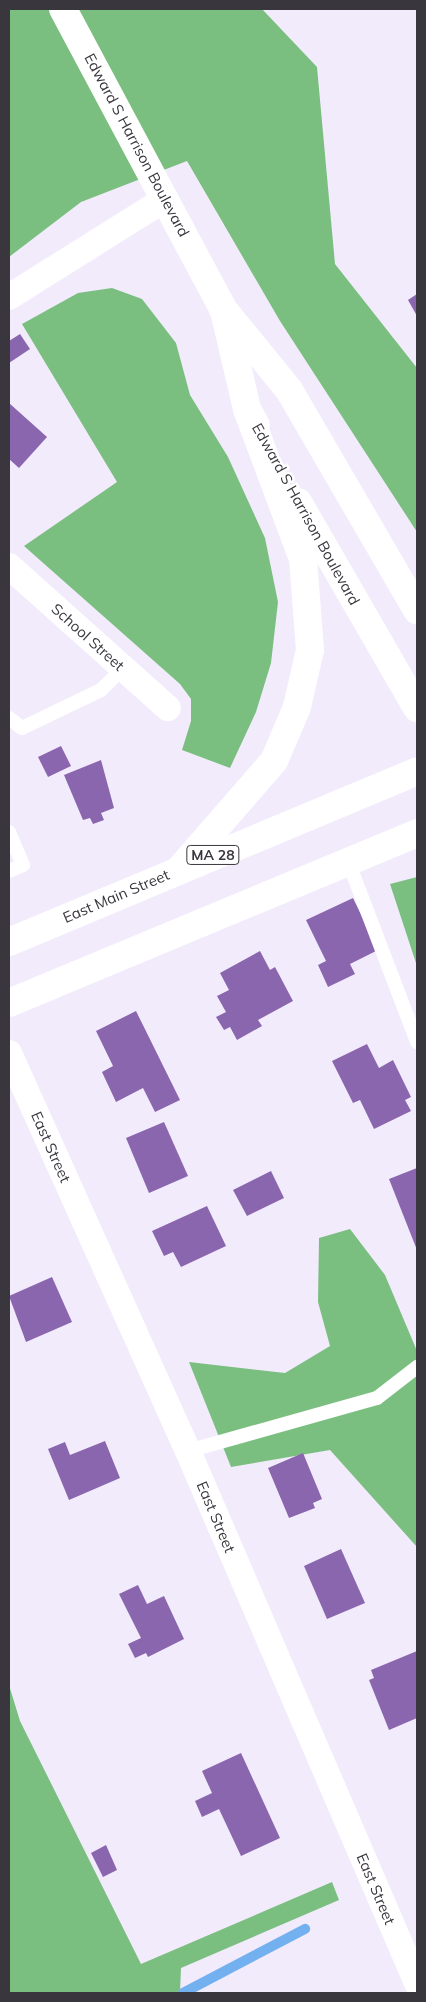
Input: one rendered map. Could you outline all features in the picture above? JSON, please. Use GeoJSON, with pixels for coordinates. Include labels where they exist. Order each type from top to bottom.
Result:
{"type":"FeatureCollection","features":[{"type":"Feature","properties":{"kind":"main road","name":"Edward S Harrison Boulevard"},"geometry":{"type":"LineString","coordinates":[[63,9],[223,309],[289,390],[364,514],[417,610]]}},
{"type":"Feature","properties":{"kind":"main road","name":"Edward S Harrison Boulevard"},"geometry":{"type":"LineString","coordinates":[[223,309],[247,409],[417,708]]}},
{"type":"Feature","properties":{"kind":"main road"},"geometry":{"type":"LineString","coordinates":[[180,869],[274,761],[297,707],[310,650],[303,559],[247,409]]}},
{"type":"Feature","properties":{"kind":"main road"},"geometry":{"type":"LineString","coordinates":[[364,514],[417,581]]}},
{"type":"Feature","properties":{"kind":"main road","name":"East Main Street"},"geometry":{"type":"LineString","coordinates":[[9,942],[417,771]]}},
{"type":"Feature","properties":{"kind":"main road"},"geometry":{"type":"LineString","coordinates":[[9,1003],[417,833]]}},
{"type":"Feature","properties":{"kind":"street"},"geometry":{"type":"LineString","coordinates":[[9,297],[165,198]]}},
{"type":"Feature","properties":{"kind":"street","name":"School Street"},"geometry":{"type":"LineString","coordinates":[[11,575],[168,708]]}},
{"type":"Feature","properties":{"kind":"street","name":"East Street"},"geometry":{"type":"LineString","coordinates":[[9,1053],[188,1452],[417,1983]]}},
{"type":"Feature","properties":{"kind":"lane"},"geometry":{"type":"LineString","coordinates":[[9,718],[22,728],[101,690],[123,668]]}},
{"type":"Feature","properties":{"kind":"lane"},"geometry":{"type":"LineString","coordinates":[[9,832],[23,865],[9,871]]}},
{"type":"Feature","properties":{"kind":"lane"},"geometry":{"type":"LineString","coordinates":[[348,861],[417,1042]]}},
{"type":"Feature","properties":{"kind":"lane"},"geometry":{"type":"LineString","coordinates":[[188,1452],[378,1398],[417,1367]]}},
{"type":"Feature","properties":{"kind":"green space"},"geometry":{"type":"Polygon","coordinates":[[[9,9],[262,9],[317,67],[335,264],[417,368],[417,532],[280,321],[187,161],[81,202],[9,257],[9,9]]]}},
{"type":"Feature","properties":{"kind":"green space"},"geometry":{"type":"Polygon","coordinates":[[[112,288],[142,299],[176,343],[190,395],[228,457],[265,538],[278,602],[271,663],[256,712],[230,768],[182,750],[191,721],[191,699],[180,684],[24,546],[117,482],[22,324],[78,293],[112,288]]]}},
{"type":"Feature","properties":{"kind":"green space"},"geometry":{"type":"Polygon","coordinates":[[[417,877],[417,966],[390,884],[417,877]]]}},
{"type":"Feature","properties":{"kind":"green space"},"geometry":{"type":"Polygon","coordinates":[[[350,1229],[385,1275],[417,1351],[417,1547],[330,1450],[231,1467],[189,1362],[285,1373],[330,1346],[318,1302],[319,1238],[350,1229]]]}},
{"type":"Feature","properties":{"kind":"green space"},"geometry":{"type":"Polygon","coordinates":[[[9,1685],[20,1721],[141,1964],[332,1882],[339,1900],[181,1968],[180,1993],[9,1993],[9,1685]]]}},
{"type":"Feature","properties":{"kind":"building"},"geometry":{"type":"Polygon","coordinates":[[[417,294],[417,316],[408,300],[417,294]]]}},
{"type":"Feature","properties":{"kind":"building"},"geometry":{"type":"Polygon","coordinates":[[[20,334],[30,349],[9,363],[9,341],[20,334]]]}},
{"type":"Feature","properties":{"kind":"building"},"geometry":{"type":"Polygon","coordinates":[[[9,403],[47,437],[19,468],[9,459],[9,403]]]}},
{"type":"Feature","properties":{"kind":"building"},"geometry":{"type":"Polygon","coordinates":[[[61,746],[71,766],[48,777],[38,757],[61,746]]]}},
{"type":"Feature","properties":{"kind":"building"},"geometry":{"type":"Polygon","coordinates":[[[101,760],[114,808],[101,813],[104,820],[93,824],[90,818],[83,820],[64,775],[101,760]]]}},
{"type":"Feature","properties":{"kind":"building"},"geometry":{"type":"Polygon","coordinates":[[[353,898],[378,950],[350,964],[355,974],[328,987],[318,965],[326,961],[306,920],[353,898]]]}},
{"type":"Feature","properties":{"kind":"building"},"geometry":{"type":"Polygon","coordinates":[[[260,951],[270,970],[275,967],[293,1001],[258,1020],[262,1026],[237,1040],[230,1027],[224,1030],[216,1017],[226,1012],[217,996],[229,990],[220,973],[260,951]]]}},
{"type":"Feature","properties":{"kind":"building"},"geometry":{"type":"Polygon","coordinates":[[[136,1011],[180,1100],[155,1112],[143,1088],[116,1102],[102,1072],[113,1066],[96,1031],[136,1011]]]}},
{"type":"Feature","properties":{"kind":"building"},"geometry":{"type":"Polygon","coordinates":[[[367,1044],[379,1068],[393,1060],[411,1097],[405,1100],[411,1111],[374,1129],[360,1100],[353,1103],[332,1061],[367,1044]]]}},
{"type":"Feature","properties":{"kind":"building"},"geometry":{"type":"Polygon","coordinates":[[[164,1122],[188,1176],[149,1193],[126,1138],[164,1122]]]}},
{"type":"Feature","properties":{"kind":"building"},"geometry":{"type":"Polygon","coordinates":[[[417,1168],[417,1250],[389,1179],[417,1168]]]}},
{"type":"Feature","properties":{"kind":"building"},"geometry":{"type":"Polygon","coordinates":[[[271,1171],[284,1198],[247,1216],[233,1190],[271,1171]]]}},
{"type":"Feature","properties":{"kind":"building"},"geometry":{"type":"Polygon","coordinates":[[[207,1206],[226,1246],[181,1267],[173,1252],[164,1256],[152,1231],[207,1206]]]}},
{"type":"Feature","properties":{"kind":"building"},"geometry":{"type":"Polygon","coordinates":[[[52,1277],[72,1322],[26,1342],[9,1296],[52,1277]]]}},
{"type":"Feature","properties":{"kind":"building"},"geometry":{"type":"Polygon","coordinates":[[[105,1441],[120,1478],[69,1500],[48,1449],[65,1442],[70,1455],[105,1441]]]}},
{"type":"Feature","properties":{"kind":"building"},"geometry":{"type":"Polygon","coordinates":[[[303,1453],[322,1499],[313,1503],[315,1508],[289,1518],[268,1468],[303,1453]]]}},
{"type":"Feature","properties":{"kind":"building"},"geometry":{"type":"Polygon","coordinates":[[[341,1549],[365,1603],[327,1619],[304,1566],[341,1549]]]}},
{"type":"Feature","properties":{"kind":"building"},"geometry":{"type":"Polygon","coordinates":[[[138,1585],[147,1604],[164,1596],[184,1639],[148,1657],[146,1653],[135,1658],[128,1644],[141,1638],[119,1594],[138,1585]]]}},
{"type":"Feature","properties":{"kind":"building"},"geometry":{"type":"Polygon","coordinates":[[[417,1651],[417,1718],[389,1730],[369,1680],[374,1678],[371,1670],[417,1651]]]}},
{"type":"Feature","properties":{"kind":"building"},"geometry":{"type":"Polygon","coordinates":[[[241,1753],[280,1838],[241,1856],[219,1809],[202,1817],[195,1801],[212,1793],[202,1771],[241,1753]]]}},
{"type":"Feature","properties":{"kind":"building"},"geometry":{"type":"Polygon","coordinates":[[[106,1845],[117,1870],[103,1877],[91,1853],[106,1845]]]}},
{"type":"Feature","properties":{"kind":"waterway"},"geometry":{"type":"LineString","coordinates":[[183,1993],[305,1929]]}}]}
